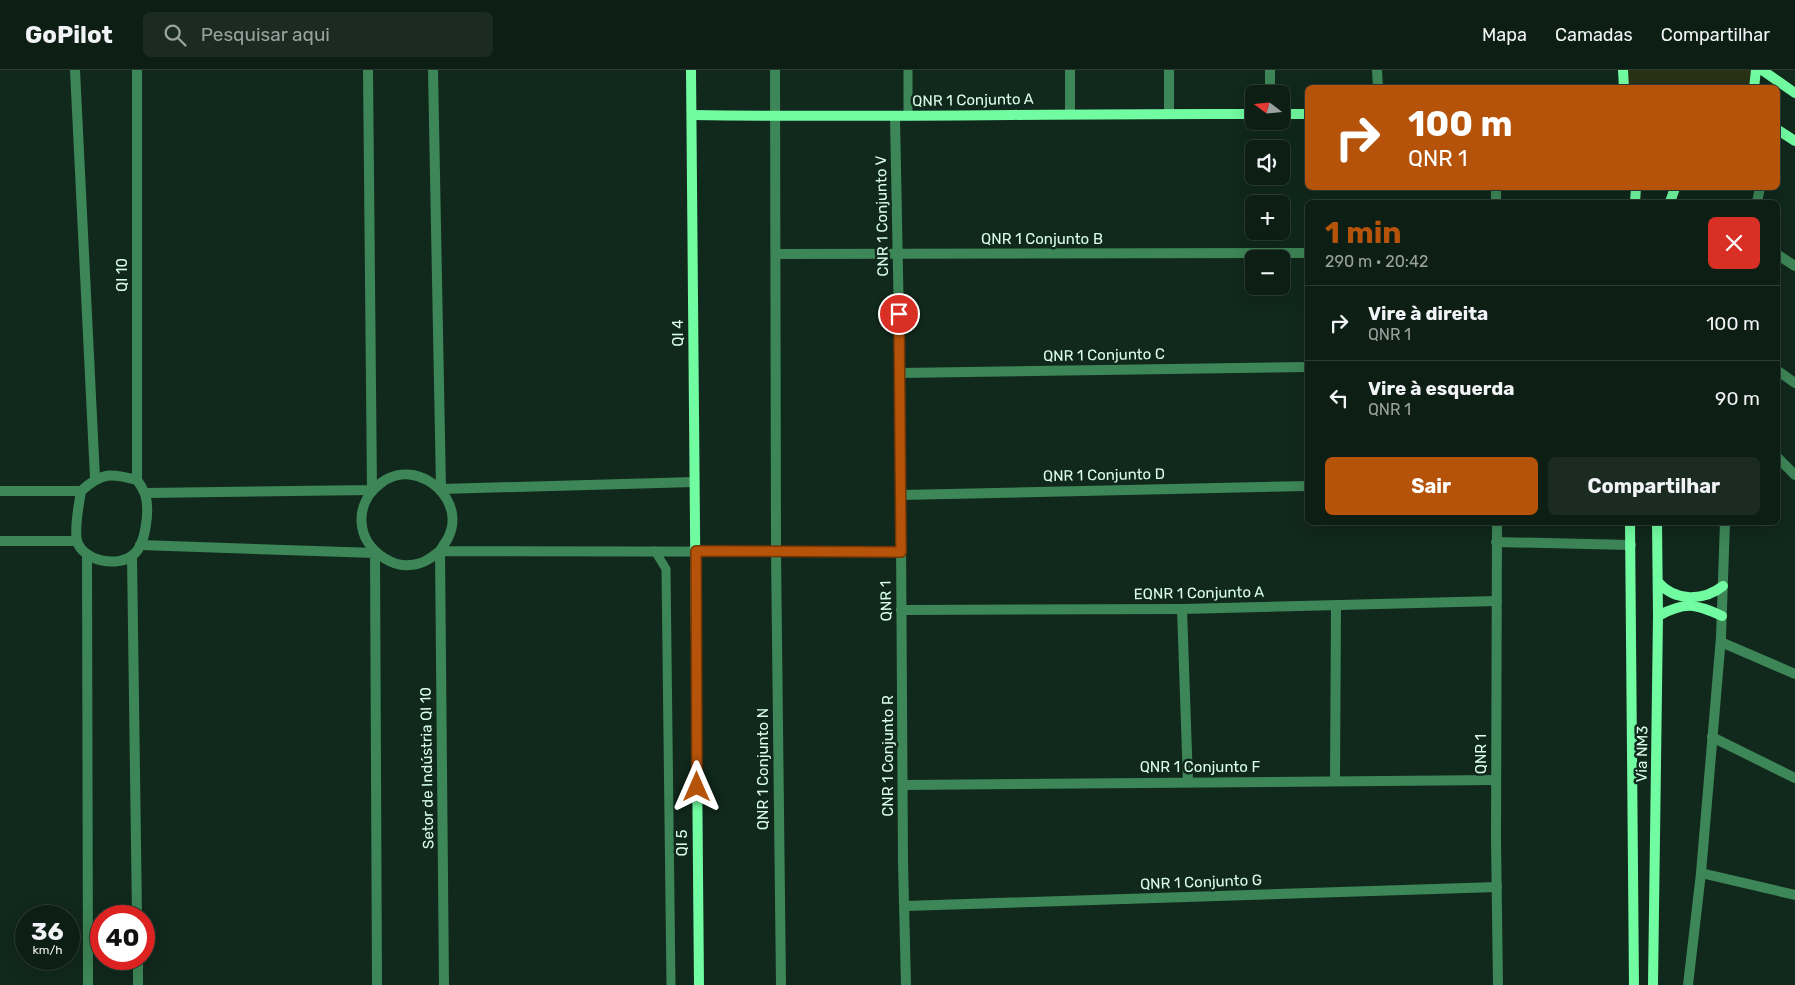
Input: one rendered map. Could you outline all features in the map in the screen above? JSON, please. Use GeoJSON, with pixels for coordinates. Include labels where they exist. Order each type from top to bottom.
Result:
{"type":"FeatureCollection","features":[{"type":"Feature","properties":{"kind":"street"},"geometry":{"type":"LineString","coordinates":[[75,70],[95,478]]}},
{"type":"Feature","properties":{"kind":"street","name":"QI 10"},"geometry":{"type":"LineString","coordinates":[[137,70],[137,480]]}},
{"type":"Feature","properties":{"kind":"street"},"geometry":{"type":"LineString","coordinates":[[368,70],[372,490]]}},
{"type":"Feature","properties":{"kind":"street"},"geometry":{"type":"LineString","coordinates":[[433,70],[441,490]]}},
{"type":"Feature","properties":{"kind":"street","name":"QI 4"},"geometry":{"type":"LineString","coordinates":[[691,70],[696,551]]}},
{"type":"Feature","properties":{"kind":"street","name":"QNR 1 Conjunto N"},"geometry":{"type":"LineString","coordinates":[[775,70],[776,552],[781,985]]}},
{"type":"Feature","properties":{"kind":"street"},"geometry":{"type":"LineString","coordinates":[[1070,70],[1070,114]]}},
{"type":"Feature","properties":{"kind":"street"},"geometry":{"type":"LineString","coordinates":[[1169,70],[1169,114]]}},
{"type":"Feature","properties":{"kind":"street"},"geometry":{"type":"LineString","coordinates":[[1270,70],[1270,85]]}},
{"type":"Feature","properties":{"kind":"street"},"geometry":{"type":"LineString","coordinates":[[1377,70],[1378,85]]}},
{"type":"Feature","properties":{"kind":"street"},"geometry":{"type":"LineString","coordinates":[[1623,70],[1624,85]]}},
{"type":"Feature","properties":{"kind":"street"},"geometry":{"type":"LineString","coordinates":[[1754,85],[1756,70]]}},
{"type":"Feature","properties":{"kind":"street"},"geometry":{"type":"LineString","coordinates":[[1762,70],[1795,93]]}},
{"type":"Feature","properties":{"kind":"street","name":"QNR 1 Conjunto A"},"geometry":{"type":"LineString","coordinates":[[692,115],[895,117],[1245,114]]}},
{"type":"Feature","properties":{"kind":"street"},"geometry":{"type":"LineString","coordinates":[[1290,114],[1305,114]]}},
{"type":"Feature","properties":{"kind":"street","name":"CNR 1 Conjunto V"},"geometry":{"type":"LineString","coordinates":[[895,117],[901,494]]}},
{"type":"Feature","properties":{"kind":"street"},"geometry":{"type":"LineString","coordinates":[[1780,134],[1795,141]]}},
{"type":"Feature","properties":{"kind":"street","name":"QNR 1 Conjunto B"},"geometry":{"type":"LineString","coordinates":[[776,254],[1305,253]]}},
{"type":"Feature","properties":{"kind":"street"},"geometry":{"type":"LineString","coordinates":[[1780,256],[1795,266]]}},
{"type":"Feature","properties":{"kind":"street","name":"QNR 1 Conjunto C"},"geometry":{"type":"LineString","coordinates":[[900,373],[1305,367]]}},
{"type":"Feature","properties":{"kind":"street"},"geometry":{"type":"LineString","coordinates":[[1780,372],[1795,383]]}},
{"type":"Feature","properties":{"kind":"street"},"geometry":{"type":"LineString","coordinates":[[1780,460],[1795,475]]}},
{"type":"Feature","properties":{"kind":"street"},"geometry":{"type":"LineString","coordinates":[[407,474],[426,478],[441,490],[450,504],[452,520],[449,537],[440,551],[426,561],[409,566],[392,563],[375,553],[365,539],[361,522],[364,504],[372,490],[388,478],[407,474]]}},
{"type":"Feature","properties":{"kind":"street"},"geometry":{"type":"LineString","coordinates":[[116,475],[137,480],[145,493],[148,517],[140,545],[132,556],[110,563],[87,555],[77,541],[77,518],[81,491],[95,478],[116,475]]}},
{"type":"Feature","properties":{"kind":"street"},"geometry":{"type":"LineString","coordinates":[[441,490],[694,482]]}},
{"type":"Feature","properties":{"kind":"street","name":"QNR 1 Conjunto D"},"geometry":{"type":"LineString","coordinates":[[901,494],[1305,486]]}},
{"type":"Feature","properties":{"kind":"street"},"geometry":{"type":"LineString","coordinates":[[145,493],[372,490]]}},
{"type":"Feature","properties":{"kind":"street"},"geometry":{"type":"LineString","coordinates":[[0,491],[81,491]]}},
{"type":"Feature","properties":{"kind":"street","name":"QNR 1"},"geometry":{"type":"LineString","coordinates":[[901,494],[902,649]]}},
{"type":"Feature","properties":{"kind":"street","name":"QNR 1"},"geometry":{"type":"LineString","coordinates":[[1496,525],[1498,985]]}},
{"type":"Feature","properties":{"kind":"street","name":"Via NM3"},"geometry":{"type":"LineString","coordinates":[[1630,525],[1634,985]]}},
{"type":"Feature","properties":{"kind":"street","name":"Via NM3"},"geometry":{"type":"LineString","coordinates":[[1653,985],[1658,616],[1657,525]]}},
{"type":"Feature","properties":{"kind":"street"},"geometry":{"type":"LineString","coordinates":[[1688,985],[1701,873],[1721,642],[1726,525]]}},
{"type":"Feature","properties":{"kind":"street"},"geometry":{"type":"LineString","coordinates":[[0,542],[77,541]]}},
{"type":"Feature","properties":{"kind":"street"},"geometry":{"type":"LineString","coordinates":[[1496,542],[1630,545]]}},
{"type":"Feature","properties":{"kind":"street"},"geometry":{"type":"LineString","coordinates":[[140,545],[375,553]]}},
{"type":"Feature","properties":{"kind":"street"},"geometry":{"type":"LineString","coordinates":[[440,551],[901,552]]}},
{"type":"Feature","properties":{"kind":"street","name":"Setor de Indústria QI 10"},"geometry":{"type":"LineString","coordinates":[[440,551],[444,985]]}},
{"type":"Feature","properties":{"kind":"street","name":"QI 5"},"geometry":{"type":"LineString","coordinates":[[696,551],[699,985]]}},
{"type":"Feature","properties":{"kind":"street"},"geometry":{"type":"LineString","coordinates":[[375,553],[377,985]]}},
{"type":"Feature","properties":{"kind":"street"},"geometry":{"type":"LineString","coordinates":[[87,555],[88,985]]}},
{"type":"Feature","properties":{"kind":"street"},"geometry":{"type":"LineString","coordinates":[[132,556],[137,905]]}},
{"type":"Feature","properties":{"kind":"street"},"geometry":{"type":"LineString","coordinates":[[1658,582],[1662,587],[1673,593],[1696,598],[1714,593],[1723,586]]}},
{"type":"Feature","properties":{"kind":"street","name":"EQNR 1 Conjunto A"},"geometry":{"type":"LineString","coordinates":[[901,610],[1182,609],[1497,601]]}},
{"type":"Feature","properties":{"kind":"street"},"geometry":{"type":"LineString","coordinates":[[1335,781],[1336,606]]}},
{"type":"Feature","properties":{"kind":"street"},"geometry":{"type":"LineString","coordinates":[[1658,616],[1675,607],[1691,606],[1704,608],[1722,616]]}},
{"type":"Feature","properties":{"kind":"street"},"geometry":{"type":"LineString","coordinates":[[1182,609],[1188,782]]}},
{"type":"Feature","properties":{"kind":"street"},"geometry":{"type":"LineString","coordinates":[[1721,642],[1795,674]]}},
{"type":"Feature","properties":{"kind":"street","name":"CNR 1 Conjunto R"},"geometry":{"type":"LineString","coordinates":[[902,649],[903,862],[906,985]]}},
{"type":"Feature","properties":{"kind":"street"},"geometry":{"type":"LineString","coordinates":[[1712,738],[1795,778]]}},
{"type":"Feature","properties":{"kind":"street","name":"QNR 1 Conjunto F"},"geometry":{"type":"LineString","coordinates":[[904,785],[1496,780]]}},
{"type":"Feature","properties":{"kind":"street"},"geometry":{"type":"LineString","coordinates":[[1701,873],[1795,895]]}},
{"type":"Feature","properties":{"kind":"street","name":"QNR 1 Conjunto G"},"geometry":{"type":"LineString","coordinates":[[905,906],[1497,887]]}},
{"type":"Feature","properties":{"kind":"street"},"geometry":{"type":"LineString","coordinates":[[138,970],[138,985]]}},
{"type":"Feature","properties":{"kind":"lane"},"geometry":{"type":"LineString","coordinates":[[908,70],[908,116]]}},
{"type":"Feature","properties":{"kind":"lane"},"geometry":{"type":"LineString","coordinates":[[655,550],[666,569],[671,985]]}},
{"type":"Feature","properties":{"kind":"green space"},"geometry":{"type":"Polygon","coordinates":[[[1623,70],[1754,70],[1754,85],[1624,85],[1623,70]]]}},
{"type":"Feature","properties":{"kind":"route"},"geometry":{"type":"LineString","coordinates":[[697,787],[696,551],[901,552],[899,314]]}}]}
